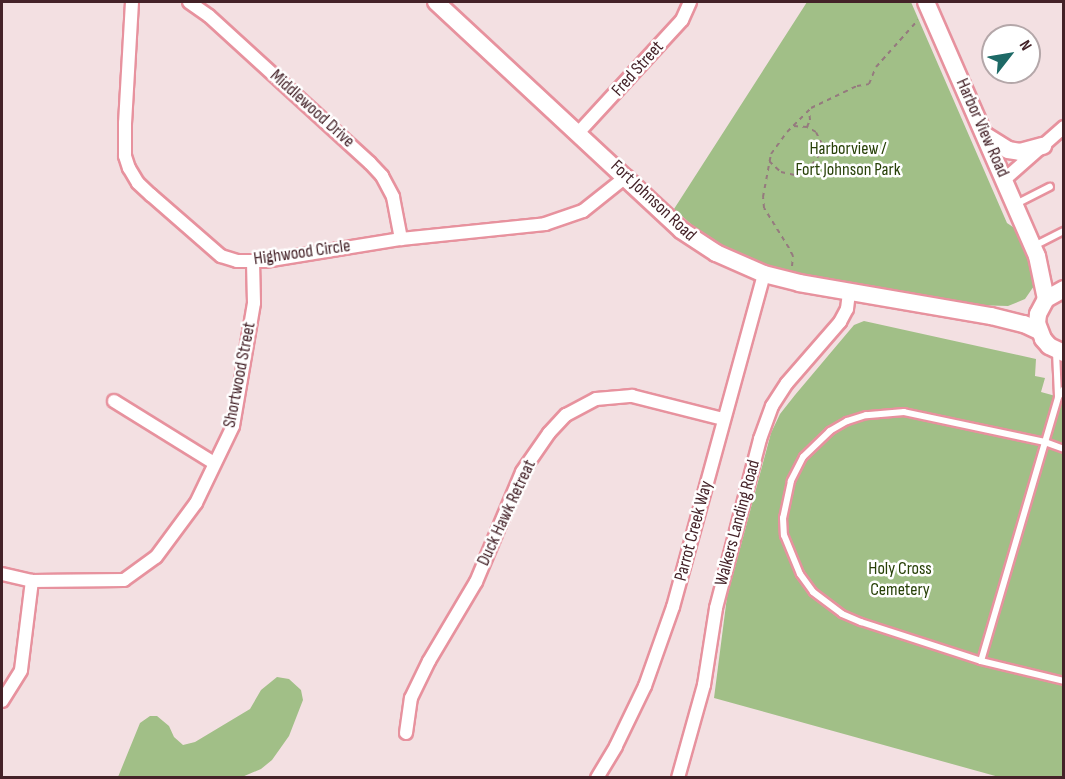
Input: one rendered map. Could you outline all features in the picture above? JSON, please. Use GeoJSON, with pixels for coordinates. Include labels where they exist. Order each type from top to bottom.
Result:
{"type":"FeatureCollection","features":[{"type":"Feature","properties":{"kind":"main road","name":"Fort Johnson Road"},"geometry":{"type":"LineString","coordinates":[[436,2],[698,243],[764,273],[789,281],[991,316],[1039,332]]}},
{"type":"Feature","properties":{"kind":"main road","name":"Harbor View Road"},"geometry":{"type":"LineString","coordinates":[[928,7],[1035,251],[1044,302],[1038,314],[1039,332]]}},
{"type":"Feature","properties":{"kind":"main road"},"geometry":{"type":"LineString","coordinates":[[986,136],[1008,150],[1020,152],[1043,146]]}},
{"type":"Feature","properties":{"kind":"main road","name":"Harbor View Road"},"geometry":{"type":"LineString","coordinates":[[1035,251],[1054,277],[1064,286]]}},
{"type":"Feature","properties":{"kind":"main road","name":"Fort Johnson Road"},"geometry":{"type":"LineString","coordinates":[[991,316],[1031,310],[1064,286]]}},
{"type":"Feature","properties":{"kind":"main road"},"geometry":{"type":"LineString","coordinates":[[1039,332],[1049,346],[1060,352]]}},
{"type":"Feature","properties":{"kind":"street","name":"Highwood Circle"},"geometry":{"type":"LineString","coordinates":[[132,2],[125,131],[125,156],[129,168],[138,183],[208,247],[221,256],[253,262],[401,239],[558,221],[583,211],[627,176]]}},
{"type":"Feature","properties":{"kind":"street","name":"Middlewood Drive"},"geometry":{"type":"LineString","coordinates":[[189,2],[209,16],[370,162],[382,176],[393,197],[401,239]]}},
{"type":"Feature","properties":{"kind":"street","name":"Fred Street"},"geometry":{"type":"LineString","coordinates":[[579,132],[682,20],[690,2]]}},
{"type":"Feature","properties":{"kind":"street"},"geometry":{"type":"LineString","coordinates":[[1005,179],[1064,127]]}},
{"type":"Feature","properties":{"kind":"street","name":"Shortwood Street"},"geometry":{"type":"LineString","coordinates":[[2,574],[32,581],[124,580],[156,557],[196,502],[233,426],[254,303],[253,262]]}},
{"type":"Feature","properties":{"kind":"street","name":"Parrot Creek Way"},"geometry":{"type":"LineString","coordinates":[[597,777],[621,736],[652,666],[673,607],[764,273]]}},
{"type":"Feature","properties":{"kind":"street","name":"Walkers Landing Road"},"geometry":{"type":"LineString","coordinates":[[678,777],[704,685],[716,608],[760,439],[772,406],[787,383],[840,322],[847,309],[849,293]]}},
{"type":"Feature","properties":{"kind":"street","name":"Duck Hawk Retreat"},"geometry":{"type":"LineString","coordinates":[[406,733],[411,698],[429,661],[476,582],[522,472],[549,433],[566,415],[596,399],[632,396],[723,419]]}},
{"type":"Feature","properties":{"kind":"street"},"geometry":{"type":"LineString","coordinates":[[114,401],[214,463]]}},
{"type":"Feature","properties":{"kind":"street"},"geometry":{"type":"LineString","coordinates":[[2,701],[21,670],[32,581]]}},
{"type":"Feature","properties":{"kind":"lane"},"geometry":{"type":"LineString","coordinates":[[1016,204],[1050,187]]}},
{"type":"Feature","properties":{"kind":"lane"},"geometry":{"type":"LineString","coordinates":[[1035,251],[1064,231]]}},
{"type":"Feature","properties":{"kind":"lane"},"geometry":{"type":"LineString","coordinates":[[981,661],[1058,397],[1060,352]]}},
{"type":"Feature","properties":{"kind":"lane"},"geometry":{"type":"LineString","coordinates":[[1058,397],[1064,389]]}},
{"type":"Feature","properties":{"kind":"lane"},"geometry":{"type":"LineString","coordinates":[[1064,449],[1045,442],[904,412],[866,415],[847,421],[814,444],[790,481],[785,499],[784,535],[800,574],[813,592],[842,614],[981,661],[1064,681]]}},
{"type":"Feature","properties":{"kind":"path"},"geometry":{"type":"LineString","coordinates":[[789,281],[793,256],[764,208],[771,154],[809,110],[857,86],[869,84],[876,67],[928,7]]}},
{"type":"Feature","properties":{"kind":"path"},"geometry":{"type":"LineString","coordinates":[[807,127],[810,120],[809,110]]}},
{"type":"Feature","properties":{"kind":"path"},"geometry":{"type":"LineString","coordinates":[[769,161],[787,175],[806,172],[818,157],[822,144],[816,132],[807,127],[793,126]]}},
{"type":"Feature","properties":{"kind":"green space","name":"Harborview / Fort Johnson Park"},"geometry":{"type":"Polygon","coordinates":[[[807,2],[911,2],[1007,223],[1016,229],[1034,271],[1034,286],[1025,299],[1008,306],[971,305],[802,275],[766,266],[733,252],[700,232],[674,209],[807,2]]]}},
{"type":"Feature","properties":{"kind":"green space","name":"Holy Cross Cemetery"},"geometry":{"type":"Polygon","coordinates":[[[864,321],[1036,359],[1035,376],[1045,378],[1041,392],[1063,398],[1063,777],[999,777],[714,698],[727,597],[771,433],[780,414],[795,395],[854,325],[864,321]]]}},
{"type":"Feature","properties":{"kind":"green space"},"geometry":{"type":"Polygon","coordinates":[[[277,677],[289,679],[301,690],[303,700],[289,736],[272,760],[261,769],[242,777],[118,777],[140,723],[150,716],[157,716],[169,726],[174,737],[183,745],[195,742],[250,709],[261,690],[277,677]]]}}]}
